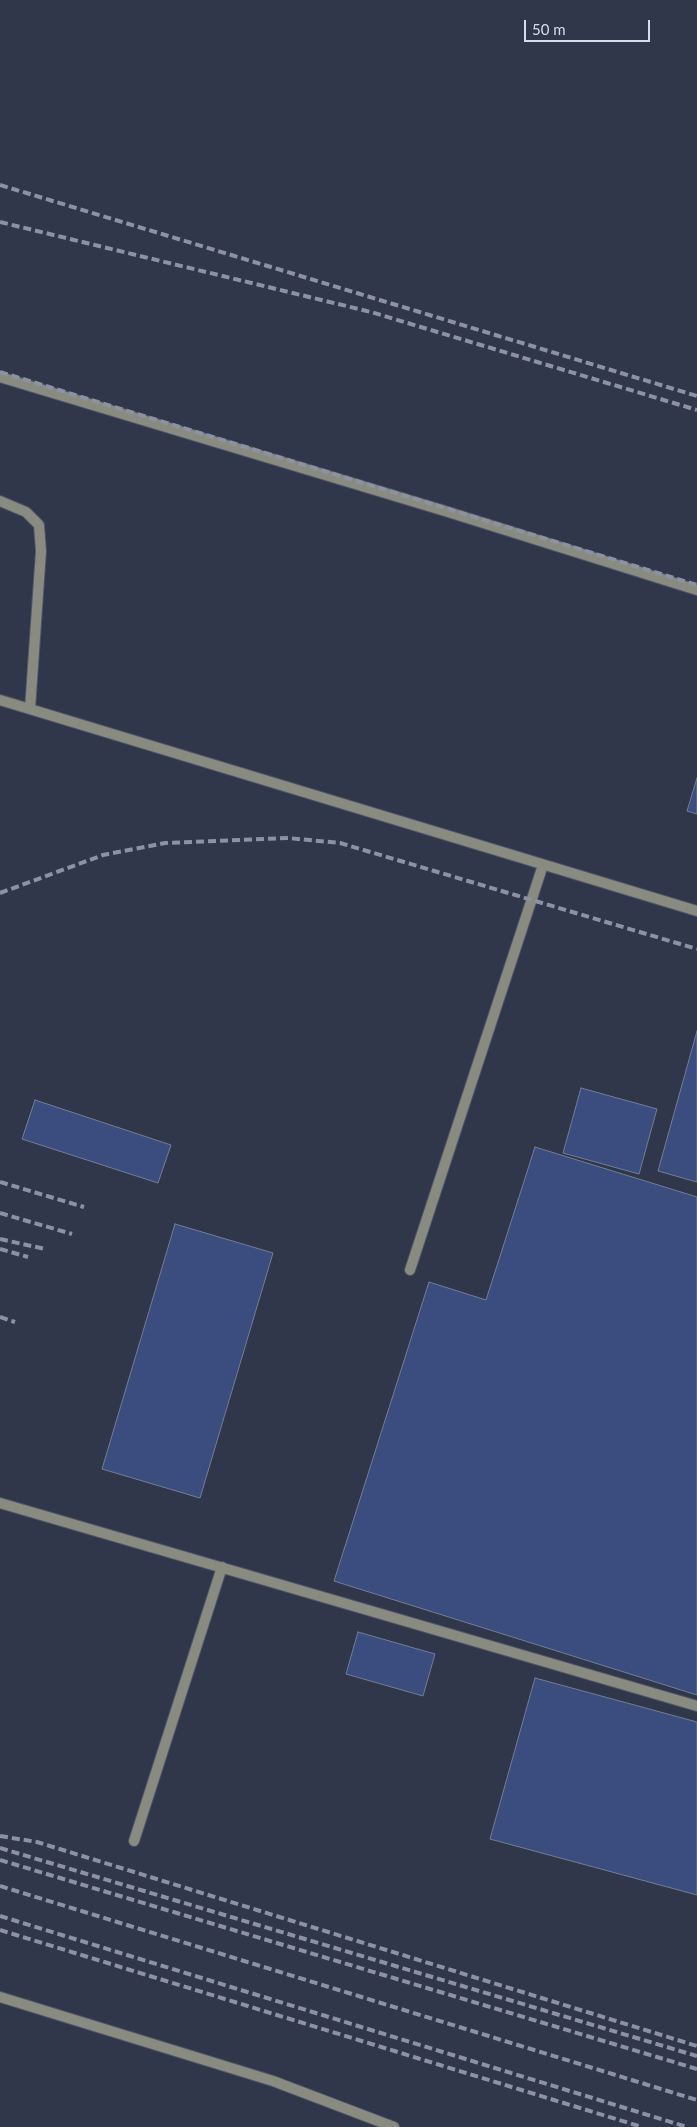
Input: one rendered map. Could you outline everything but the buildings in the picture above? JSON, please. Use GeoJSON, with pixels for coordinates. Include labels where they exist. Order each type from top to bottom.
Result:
{"type":"FeatureCollection","features":[{"type":"Feature","properties":{"kind":"lane"},"geometry":{"type":"LineString","coordinates":[[0,377],[389,494],[697,590]]}},
{"type":"Feature","properties":{"kind":"lane"},"geometry":{"type":"LineString","coordinates":[[0,501],[26,512],[39,526],[41,551],[30,709]]}},
{"type":"Feature","properties":{"kind":"lane"},"geometry":{"type":"LineString","coordinates":[[0,700],[697,911]]}},
{"type":"Feature","properties":{"kind":"lane"},"geometry":{"type":"LineString","coordinates":[[410,1270],[543,865]]}},
{"type":"Feature","properties":{"kind":"lane"},"geometry":{"type":"LineString","coordinates":[[0,1503],[697,1706]]}},
{"type":"Feature","properties":{"kind":"lane"},"geometry":{"type":"LineString","coordinates":[[134,1841],[222,1567]]}},
{"type":"Feature","properties":{"kind":"lane"},"geometry":{"type":"LineString","coordinates":[[0,1997],[273,2081],[394,2127]]}},
{"type":"Feature","properties":{"kind":"railway"},"geometry":{"type":"LineString","coordinates":[[0,185],[697,396]]}},
{"type":"Feature","properties":{"kind":"railway"},"geometry":{"type":"LineString","coordinates":[[0,222],[371,312],[697,410]]}},
{"type":"Feature","properties":{"kind":"railway"},"geometry":{"type":"LineString","coordinates":[[0,372],[697,585]]}},
{"type":"Feature","properties":{"kind":"railway"},"geometry":{"type":"LineString","coordinates":[[0,893],[103,855],[165,843],[288,838],[340,843],[697,949]]}},
{"type":"Feature","properties":{"kind":"railway"},"geometry":{"type":"LineString","coordinates":[[0,1182],[84,1207]]}},
{"type":"Feature","properties":{"kind":"railway"},"geometry":{"type":"LineString","coordinates":[[0,1213],[72,1234]]}},
{"type":"Feature","properties":{"kind":"railway"},"geometry":{"type":"LineString","coordinates":[[0,1239],[45,1249]]}},
{"type":"Feature","properties":{"kind":"railway"},"geometry":{"type":"LineString","coordinates":[[0,1249],[28,1257]]}},
{"type":"Feature","properties":{"kind":"railway"},"geometry":{"type":"LineString","coordinates":[[0,1317],[15,1322]]}},
{"type":"Feature","properties":{"kind":"railway"},"geometry":{"type":"LineString","coordinates":[[0,1836],[37,1842],[697,2046]]}},
{"type":"Feature","properties":{"kind":"railway"},"geometry":{"type":"LineString","coordinates":[[0,1848],[697,2056]]}},
{"type":"Feature","properties":{"kind":"railway"},"geometry":{"type":"LineString","coordinates":[[0,1860],[697,2069]]}},
{"type":"Feature","properties":{"kind":"railway"},"geometry":{"type":"LineString","coordinates":[[0,1886],[697,2100]]}},
{"type":"Feature","properties":{"kind":"railway"},"geometry":{"type":"LineString","coordinates":[[0,1916],[687,2127]]}},
{"type":"Feature","properties":{"kind":"railway"},"geometry":{"type":"LineString","coordinates":[[0,1930],[642,2127]]}}]}
